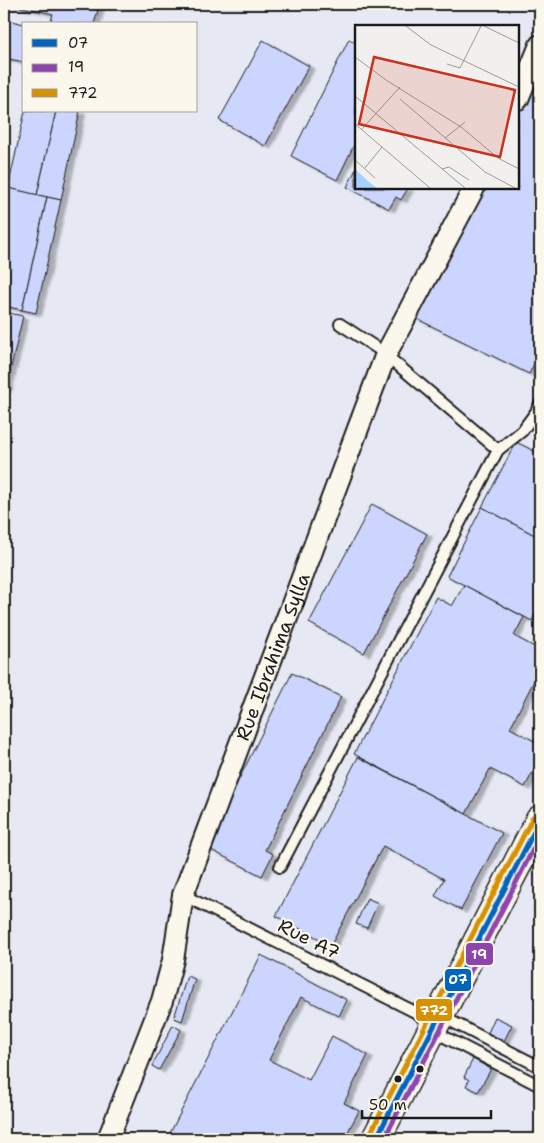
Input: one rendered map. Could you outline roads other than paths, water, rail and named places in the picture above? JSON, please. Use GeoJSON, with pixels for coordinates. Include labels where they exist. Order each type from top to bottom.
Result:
{"type":"FeatureCollection","features":[{"type":"Feature","properties":{"kind":"main road"},"geometry":{"type":"LineString","coordinates":[[376,1139],[430,1020],[540,820]]}},
{"type":"Feature","properties":{"kind":"street"},"geometry":{"type":"LineString","coordinates":[[519,97],[540,45]]}},
{"type":"Feature","properties":{"kind":"street","name":"Rue Ibrahima Sylla"},"geometry":{"type":"LineString","coordinates":[[108,1139],[162,1001],[173,960],[183,894],[386,354],[473,189]]}},
{"type":"Feature","properties":{"kind":"lane"},"geometry":{"type":"LineString","coordinates":[[340,324],[386,354],[498,450]]}},
{"type":"Feature","properties":{"kind":"lane"},"geometry":{"type":"LineString","coordinates":[[280,867],[498,450],[522,431],[540,404]]}},
{"type":"Feature","properties":{"kind":"lane","name":"Rue A7"},"geometry":{"type":"LineString","coordinates":[[183,894],[430,1020]]}},
{"type":"Feature","properties":{"kind":"lane"},"geometry":{"type":"LineString","coordinates":[[430,1020],[540,1067]]}},
{"type":"Feature","properties":{"kind":"lane"},"geometry":{"type":"LineString","coordinates":[[430,1020],[540,1086]]}}]}
